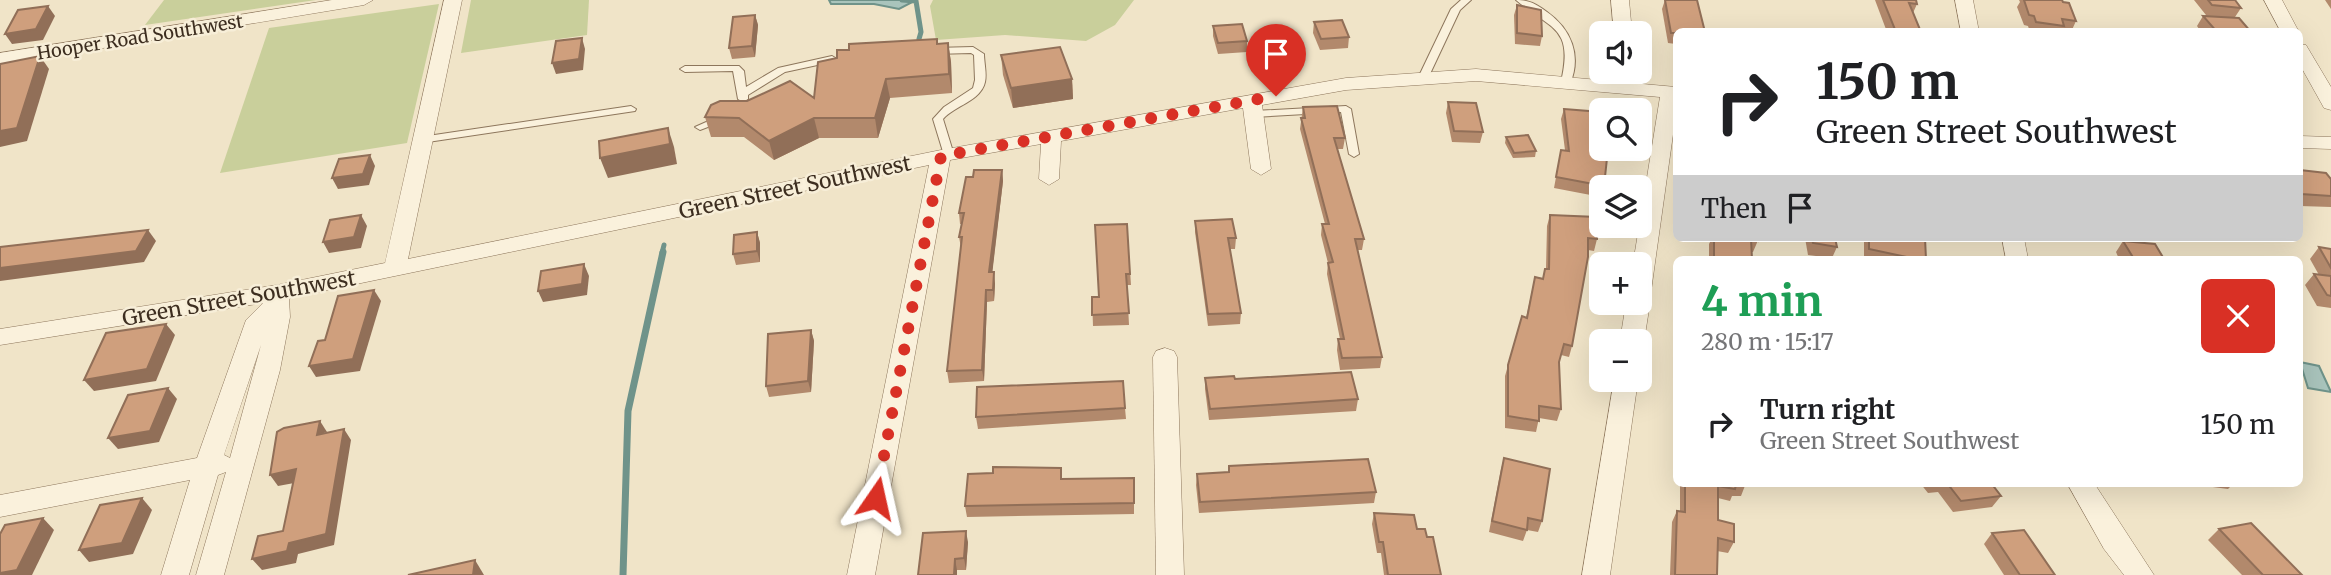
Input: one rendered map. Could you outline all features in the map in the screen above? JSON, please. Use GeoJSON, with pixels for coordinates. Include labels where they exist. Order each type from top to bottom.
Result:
{"type":"FeatureCollection","features":[{"type":"Feature","properties":{"kind":"street","name":"Hooper Road Southwest"},"geometry":{"type":"LineString","coordinates":[[0,60],[364,0]]}},
{"type":"Feature","properties":{"kind":"street"},"geometry":{"type":"LineString","coordinates":[[394,271],[453,0]]}},
{"type":"Feature","properties":{"kind":"street"},"geometry":{"type":"LineString","coordinates":[[1620,0],[1622,21]]}},
{"type":"Feature","properties":{"kind":"street"},"geometry":{"type":"LineString","coordinates":[[1964,0],[1969,28]]}},
{"type":"Feature","properties":{"kind":"street"},"geometry":{"type":"LineString","coordinates":[[2273,0],[2288,28]]}},
{"type":"Feature","properties":{"kind":"street"},"geometry":{"type":"LineString","coordinates":[[2303,54],[2331,104]]}},
{"type":"Feature","properties":{"kind":"street","name":"Green Street Southwest"},"geometry":{"type":"LineString","coordinates":[[0,337],[277,298],[945,155],[1051,136],[1253,107],[1346,85],[1424,76],[1476,75],[1589,81]]}},
{"type":"Feature","properties":{"kind":"street","name":"Green Street Southwest"},"geometry":{"type":"LineString","coordinates":[[1642,84],[1673,92]]}},
{"type":"Feature","properties":{"kind":"street"},"geometry":{"type":"LineString","coordinates":[[1646,252],[1673,92]]}},
{"type":"Feature","properties":{"kind":"street"},"geometry":{"type":"LineString","coordinates":[[1253,107],[1261,169]]}},
{"type":"Feature","properties":{"kind":"street"},"geometry":{"type":"LineString","coordinates":[[1049,179],[1051,136]]}},
{"type":"Feature","properties":{"kind":"street"},"geometry":{"type":"LineString","coordinates":[[2303,142],[2331,143]]}},
{"type":"Feature","properties":{"kind":"street"},"geometry":{"type":"LineString","coordinates":[[861,575],[945,155]]}},
{"type":"Feature","properties":{"kind":"street"},"geometry":{"type":"LineString","coordinates":[[210,575],[268,370],[277,298]]}},
{"type":"Feature","properties":{"kind":"street"},"geometry":{"type":"LineString","coordinates":[[175,575],[258,320],[277,298]]}},
{"type":"Feature","properties":{"kind":"street"},"geometry":{"type":"LineString","coordinates":[[1165,357],[1170,575]]}},
{"type":"Feature","properties":{"kind":"street"},"geometry":{"type":"LineString","coordinates":[[1596,575],[1624,392]]}},
{"type":"Feature","properties":{"kind":"street"},"geometry":{"type":"LineString","coordinates":[[0,506],[243,460]]}},
{"type":"Feature","properties":{"kind":"street"},"geometry":{"type":"LineString","coordinates":[[2082,487],[2114,541],[2140,575]]}},
{"type":"Feature","properties":{"kind":"lane"},"geometry":{"type":"LineString","coordinates":[[1424,76],[1456,9],[1466,0]]}},
{"type":"Feature","properties":{"kind":"lane"},"geometry":{"type":"LineString","coordinates":[[1521,0],[1552,19],[1568,42],[1573,60],[1566,82]]}},
{"type":"Feature","properties":{"kind":"lane"},"geometry":{"type":"LineString","coordinates":[[921,52],[972,50],[979,54],[979,84],[976,91],[942,112],[938,119],[945,155]]}},
{"type":"Feature","properties":{"kind":"lane"},"geometry":{"type":"LineString","coordinates":[[742,94],[782,70],[844,58]]}},
{"type":"Feature","properties":{"kind":"lane"},"geometry":{"type":"LineString","coordinates":[[685,69],[735,68],[738,71],[744,105],[735,112],[700,127]]}},
{"type":"Feature","properties":{"kind":"lane"},"geometry":{"type":"LineString","coordinates":[[1253,107],[1346,109],[1354,154]]}},
{"type":"Feature","properties":{"kind":"lane"},"geometry":{"type":"LineString","coordinates":[[421,140],[631,109]]}},
{"type":"Feature","properties":{"kind":"green space"},"geometry":{"type":"Polygon","coordinates":[[[164,0],[316,0],[145,25],[164,0]]]}},
{"type":"Feature","properties":{"kind":"green space"},"geometry":{"type":"Polygon","coordinates":[[[471,0],[589,0],[587,35],[461,53],[471,0]]]}},
{"type":"Feature","properties":{"kind":"green space"},"geometry":{"type":"Polygon","coordinates":[[[933,0],[1134,0],[1115,25],[1086,41],[1005,35],[936,40],[930,6],[933,0]]]}},
{"type":"Feature","properties":{"kind":"green space"},"geometry":{"type":"Polygon","coordinates":[[[439,4],[407,143],[220,173],[269,28],[439,4]]]}},
{"type":"Feature","properties":{"kind":"water"},"geometry":{"type":"Polygon","coordinates":[[[829,0],[916,0],[899,9],[874,4],[831,4],[829,0]]]}},
{"type":"Feature","properties":{"kind":"water"},"geometry":{"type":"Polygon","coordinates":[[[2303,363],[2319,366],[2331,392],[2308,388],[2303,363]]]}},
{"type":"Feature","properties":{"kind":"building"},"geometry":{"type":"Polygon","coordinates":[[[1665,0],[1697,0],[1704,28],[1673,28],[1671,33],[1665,0]]]}},
{"type":"Feature","properties":{"kind":"building"},"geometry":{"type":"Polygon","coordinates":[[[1883,0],[1916,0],[1917,4],[1909,3],[1919,28],[1894,28],[1883,0]]]}},
{"type":"Feature","properties":{"kind":"building"},"geometry":{"type":"Polygon","coordinates":[[[2024,0],[2062,0],[2069,3],[2076,21],[2062,19],[2064,26],[2036,22],[2034,16],[2029,15],[2024,0]]]}},
{"type":"Feature","properties":{"kind":"building"},"geometry":{"type":"Polygon","coordinates":[[[2208,0],[2235,0],[2241,8],[2212,5],[2208,0]]]}},
{"type":"Feature","properties":{"kind":"building"},"geometry":{"type":"Polygon","coordinates":[[[1517,5],[1541,10],[1542,36],[1517,33],[1517,5]]]}},
{"type":"Feature","properties":{"kind":"building"},"geometry":{"type":"Polygon","coordinates":[[[48,6],[36,29],[5,34],[18,10],[48,6]]]}},
{"type":"Feature","properties":{"kind":"building"},"geometry":{"type":"Polygon","coordinates":[[[755,15],[752,46],[729,48],[733,17],[755,15]]]}},
{"type":"Feature","properties":{"kind":"building"},"geometry":{"type":"Polygon","coordinates":[[[2203,16],[2239,18],[2248,28],[2214,28],[2203,16]]]}},
{"type":"Feature","properties":{"kind":"building"},"geometry":{"type":"Polygon","coordinates":[[[1342,20],[1349,37],[1321,39],[1314,22],[1342,20]]]}},
{"type":"Feature","properties":{"kind":"building"},"geometry":{"type":"Polygon","coordinates":[[[1242,24],[1247,41],[1218,43],[1213,26],[1242,24]]]}},
{"type":"Feature","properties":{"kind":"building"},"geometry":{"type":"Polygon","coordinates":[[[582,38],[579,59],[552,63],[556,41],[582,38]]]}},
{"type":"Feature","properties":{"kind":"building"},"geometry":{"type":"Polygon","coordinates":[[[937,39],[937,44],[948,43],[949,74],[886,79],[875,118],[814,118],[769,141],[739,118],[705,117],[711,105],[720,101],[747,101],[790,81],[814,98],[818,62],[837,58],[837,50],[849,50],[849,44],[937,39]]]}},
{"type":"Feature","properties":{"kind":"building"},"geometry":{"type":"Polygon","coordinates":[[[1060,47],[1072,79],[1011,88],[1001,55],[1060,47]]]}},
{"type":"Feature","properties":{"kind":"building"},"geometry":{"type":"Polygon","coordinates":[[[40,56],[17,128],[0,131],[0,64],[40,56]]]}},
{"type":"Feature","properties":{"kind":"building"},"geometry":{"type":"Polygon","coordinates":[[[1448,102],[1476,103],[1483,132],[1454,131],[1448,102]]]}},
{"type":"Feature","properties":{"kind":"building"},"geometry":{"type":"Polygon","coordinates":[[[1337,106],[1345,138],[1334,138],[1364,239],[1355,239],[1382,357],[1342,358],[1338,339],[1344,339],[1328,263],[1333,262],[1322,224],[1329,224],[1301,118],[1305,118],[1303,107],[1337,106]]]}},
{"type":"Feature","properties":{"kind":"building"},"geometry":{"type":"Polygon","coordinates":[[[1564,109],[1589,111],[1589,161],[1607,161],[1605,175],[1589,175],[1589,183],[1556,177],[1561,150],[1569,151],[1564,109]]]}},
{"type":"Feature","properties":{"kind":"building"},"geometry":{"type":"Polygon","coordinates":[[[668,128],[670,144],[600,158],[599,141],[668,128]]]}},
{"type":"Feature","properties":{"kind":"building"},"geometry":{"type":"Polygon","coordinates":[[[1528,135],[1536,151],[1514,153],[1506,137],[1528,135]]]}},
{"type":"Feature","properties":{"kind":"building"},"geometry":{"type":"Polygon","coordinates":[[[370,155],[363,174],[332,178],[339,159],[370,155]]]}},
{"type":"Feature","properties":{"kind":"building"},"geometry":{"type":"Polygon","coordinates":[[[974,170],[1002,170],[989,272],[994,272],[993,290],[986,290],[982,370],[947,371],[962,237],[959,237],[964,213],[959,213],[966,177],[973,177],[974,170]]]}},
{"type":"Feature","properties":{"kind":"building"},"geometry":{"type":"Polygon","coordinates":[[[2303,170],[2326,173],[2331,179],[2331,196],[2303,194],[2303,170]]]}},
{"type":"Feature","properties":{"kind":"building"},"geometry":{"type":"Polygon","coordinates":[[[361,215],[354,237],[323,242],[330,220],[361,215]]]}},
{"type":"Feature","properties":{"kind":"building"},"geometry":{"type":"Polygon","coordinates":[[[1550,215],[1589,217],[1589,238],[1597,239],[1588,238],[1588,257],[1572,346],[1564,344],[1559,362],[1561,409],[1539,406],[1539,421],[1508,416],[1508,365],[1522,316],[1527,318],[1535,277],[1543,279],[1545,269],[1549,269],[1550,215]]]}},
{"type":"Feature","properties":{"kind":"building"},"geometry":{"type":"Polygon","coordinates":[[[1232,219],[1236,238],[1228,238],[1241,313],[1208,314],[1195,221],[1232,219]]]}},
{"type":"Feature","properties":{"kind":"building"},"geometry":{"type":"Polygon","coordinates":[[[1127,224],[1130,274],[1126,274],[1129,313],[1092,315],[1092,297],[1099,297],[1095,225],[1127,224]]]}},
{"type":"Feature","properties":{"kind":"building"},"geometry":{"type":"Polygon","coordinates":[[[148,230],[136,251],[0,268],[0,247],[148,230]]]}},
{"type":"Feature","properties":{"kind":"building"},"geometry":{"type":"Polygon","coordinates":[[[757,232],[757,251],[733,254],[734,235],[757,232]]]}},
{"type":"Feature","properties":{"kind":"building"},"geometry":{"type":"Polygon","coordinates":[[[1714,242],[1751,242],[1752,256],[1714,256],[1714,242]]]}},
{"type":"Feature","properties":{"kind":"building"},"geometry":{"type":"Polygon","coordinates":[[[1836,242],[1837,247],[1813,243],[1836,242]]]}},
{"type":"Feature","properties":{"kind":"building"},"geometry":{"type":"Polygon","coordinates":[[[1869,242],[1925,242],[1926,256],[1902,256],[1869,249],[1869,242]]]}},
{"type":"Feature","properties":{"kind":"building"},"geometry":{"type":"Polygon","coordinates":[[[2124,242],[2155,244],[2162,256],[2132,256],[2124,242]]]}},
{"type":"Feature","properties":{"kind":"building"},"geometry":{"type":"Polygon","coordinates":[[[2319,247],[2331,249],[2331,268],[2319,247]]]}},
{"type":"Feature","properties":{"kind":"building"},"geometry":{"type":"Polygon","coordinates":[[[584,264],[582,284],[538,291],[541,271],[584,264]]]}},
{"type":"Feature","properties":{"kind":"building"},"geometry":{"type":"Polygon","coordinates":[[[2314,274],[2331,276],[2331,296],[2327,295],[2314,274]]]}},
{"type":"Feature","properties":{"kind":"building"},"geometry":{"type":"Polygon","coordinates":[[[374,290],[353,359],[309,366],[318,341],[325,340],[338,296],[374,290]]]}},
{"type":"Feature","properties":{"kind":"building"},"geometry":{"type":"Polygon","coordinates":[[[166,324],[147,369],[84,380],[106,333],[166,324]]]}},
{"type":"Feature","properties":{"kind":"building"},"geometry":{"type":"Polygon","coordinates":[[[811,330],[808,381],[766,386],[768,334],[811,330]]]}},
{"type":"Feature","properties":{"kind":"building"},"geometry":{"type":"Polygon","coordinates":[[[1351,372],[1358,399],[1210,409],[1205,378],[1234,376],[1235,379],[1351,372]]]}},
{"type":"Feature","properties":{"kind":"building"},"geometry":{"type":"Polygon","coordinates":[[[1123,381],[1125,408],[976,417],[977,387],[1123,381]]]}},
{"type":"Feature","properties":{"kind":"building"},"geometry":{"type":"Polygon","coordinates":[[[168,388],[150,431],[108,438],[128,395],[168,388]]]}},
{"type":"Feature","properties":{"kind":"building"},"geometry":{"type":"Polygon","coordinates":[[[320,421],[317,435],[344,429],[326,534],[289,543],[287,551],[252,559],[258,536],[283,531],[296,469],[270,475],[277,432],[284,428],[320,421]]]}},
{"type":"Feature","properties":{"kind":"building"},"geometry":{"type":"Polygon","coordinates":[[[1504,458],[1550,469],[1542,521],[1528,518],[1527,530],[1492,521],[1504,458]]]}},
{"type":"Feature","properties":{"kind":"building"},"geometry":{"type":"Polygon","coordinates":[[[1368,459],[1376,492],[1200,502],[1197,474],[1229,472],[1229,466],[1368,459]]]}},
{"type":"Feature","properties":{"kind":"building"},"geometry":{"type":"Polygon","coordinates":[[[993,467],[1061,468],[1061,479],[1134,478],[1134,503],[965,506],[968,474],[993,473],[993,467]]]}},
{"type":"Feature","properties":{"kind":"building"},"geometry":{"type":"Polygon","coordinates":[[[1685,487],[1718,487],[1718,520],[1734,524],[1734,542],[1718,538],[1717,575],[1675,575],[1677,511],[1685,512],[1685,487]]]}},
{"type":"Feature","properties":{"kind":"building"},"geometry":{"type":"Polygon","coordinates":[[[1950,487],[1994,487],[2001,496],[1961,501],[1950,487]]]}},
{"type":"Feature","properties":{"kind":"building"},"geometry":{"type":"Polygon","coordinates":[[[142,498],[122,543],[79,550],[100,505],[142,498]]]}},
{"type":"Feature","properties":{"kind":"building"},"geometry":{"type":"Polygon","coordinates":[[[1374,513],[1414,515],[1417,529],[1425,529],[1427,537],[1433,537],[1441,575],[1388,575],[1383,542],[1379,542],[1374,513]]]}},
{"type":"Feature","properties":{"kind":"building"},"geometry":{"type":"Polygon","coordinates":[[[43,518],[17,570],[0,573],[0,534],[5,525],[43,518]]]}},
{"type":"Feature","properties":{"kind":"building"},"geometry":{"type":"Polygon","coordinates":[[[2251,523],[2302,575],[2263,575],[2219,529],[2251,523]]]}},
{"type":"Feature","properties":{"kind":"building"},"geometry":{"type":"Polygon","coordinates":[[[2024,530],[2055,575],[2020,575],[1992,533],[2024,530]]]}},
{"type":"Feature","properties":{"kind":"building"},"geometry":{"type":"Polygon","coordinates":[[[966,531],[964,558],[955,559],[954,575],[918,575],[923,533],[966,531]]]}},
{"type":"Feature","properties":{"kind":"building"},"geometry":{"type":"Polygon","coordinates":[[[475,560],[473,575],[408,575],[475,560]]]}},
{"type":"Feature","properties":{"kind":"waterway"},"geometry":{"type":"LineString","coordinates":[[902,0],[916,1],[921,32],[919,39]]}},
{"type":"Feature","properties":{"kind":"waterway"},"geometry":{"type":"LineString","coordinates":[[662,253],[664,245]]}},
{"type":"Feature","properties":{"kind":"waterway"},"geometry":{"type":"LineString","coordinates":[[623,575],[628,411],[663,252]]}},
{"type":"Feature","properties":{"kind":"route"},"geometry":{"type":"LineString","coordinates":[[876,498],[941,156],[1276,96]]}}]}
